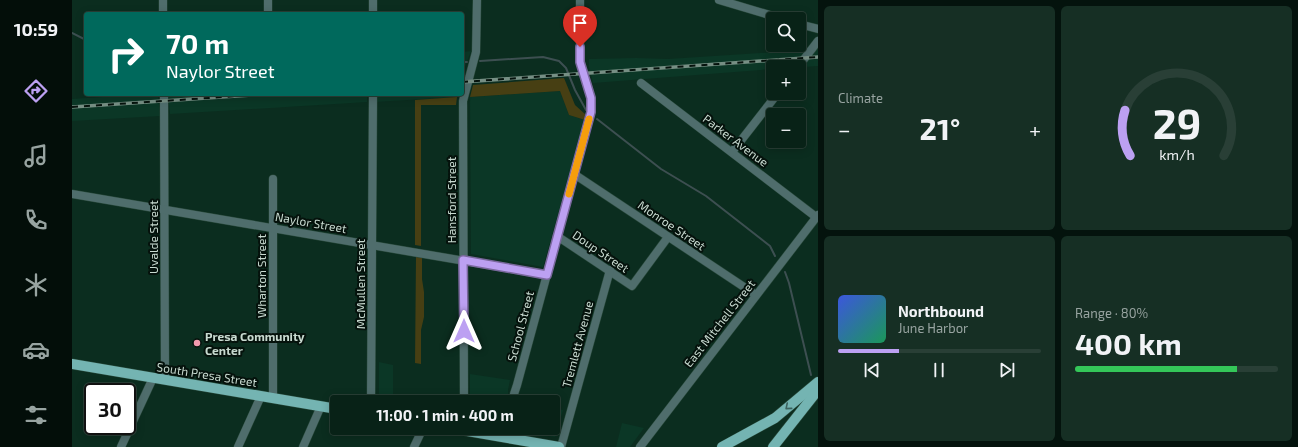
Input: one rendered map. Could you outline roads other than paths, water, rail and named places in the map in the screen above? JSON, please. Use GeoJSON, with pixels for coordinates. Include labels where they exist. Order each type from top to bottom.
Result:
{"type":"FeatureCollection","features":[{"type":"Feature","properties":{"kind":"main road","name":"South Presa Street"},"geometry":{"type":"LineString","coordinates":[[72,364],[330,408]]}},
{"type":"Feature","properties":{"kind":"main road"},"geometry":{"type":"LineString","coordinates":[[722,447],[774,418],[818,382]]}},
{"type":"Feature","properties":{"kind":"main road"},"geometry":{"type":"LineString","coordinates":[[773,447],[818,390]]}},
{"type":"Feature","properties":{"kind":"main road"},"geometry":{"type":"LineString","coordinates":[[492,435],[527,444],[560,447]]}},
{"type":"Feature","properties":{"kind":"street"},"geometry":{"type":"LineString","coordinates":[[163,0],[163,12]]}},
{"type":"Feature","properties":{"kind":"street"},"geometry":{"type":"LineString","coordinates":[[268,0],[268,12]]}},
{"type":"Feature","properties":{"kind":"street"},"geometry":{"type":"LineString","coordinates":[[373,0],[373,12]]}},
{"type":"Feature","properties":{"kind":"street","name":"Hansford Street"},"geometry":{"type":"LineString","coordinates":[[464,395],[463,101],[476,52],[477,0]]}},
{"type":"Feature","properties":{"kind":"street","name":"School Street"},"geometry":{"type":"LineString","coordinates":[[514,395],[591,112],[591,98],[580,62],[580,0]]}},
{"type":"Feature","properties":{"kind":"street"},"geometry":{"type":"LineString","coordinates":[[719,0],[766,14]]}},
{"type":"Feature","properties":{"kind":"street"},"geometry":{"type":"LineString","coordinates":[[806,26],[818,29]]}},
{"type":"Feature","properties":{"kind":"street"},"geometry":{"type":"LineString","coordinates":[[803,60],[818,41]]}},
{"type":"Feature","properties":{"kind":"street","name":"Parker Avenue"},"geometry":{"type":"LineString","coordinates":[[641,83],[817,216]]}},
{"type":"Feature","properties":{"kind":"street","name":"Uvalde Street"},"geometry":{"type":"LineString","coordinates":[[164,96],[165,380]]}},
{"type":"Feature","properties":{"kind":"street","name":"McMullen Street"},"geometry":{"type":"LineString","coordinates":[[371,395],[373,96]]}},
{"type":"Feature","properties":{"kind":"street"},"geometry":{"type":"LineString","coordinates":[[732,152],[773,100]]}},
{"type":"Feature","properties":{"kind":"street","name":"Monroe Street"},"geometry":{"type":"LineString","coordinates":[[574,174],[756,295]]}},
{"type":"Feature","properties":{"kind":"street","name":"Wharton Street"},"geometry":{"type":"LineString","coordinates":[[273,179],[273,398]]}},
{"type":"Feature","properties":{"kind":"street","name":"Naylor Street"},"geometry":{"type":"LineString","coordinates":[[72,194],[547,275]]}},
{"type":"Feature","properties":{"kind":"street","name":"East Mitchell Street"},"geometry":{"type":"LineString","coordinates":[[640,447],[817,216]]}},
{"type":"Feature","properties":{"kind":"street","name":"Doup Street"},"geometry":{"type":"LineString","coordinates":[[557,236],[632,286],[668,237]]}},
{"type":"Feature","properties":{"kind":"street","name":"Tremlett Avenue"},"geometry":{"type":"LineString","coordinates":[[560,447],[610,270]]}},
{"type":"Feature","properties":{"kind":"street"},"geometry":{"type":"LineString","coordinates":[[121,447],[153,378]]}},
{"type":"Feature","properties":{"kind":"street"},"geometry":{"type":"LineString","coordinates":[[238,447],[261,396]]}},
{"type":"Feature","properties":{"kind":"street"},"geometry":{"type":"LineString","coordinates":[[303,447],[321,406]]}},
{"type":"Feature","properties":{"kind":"street"},"geometry":{"type":"LineString","coordinates":[[414,447],[420,435]]}},
{"type":"Feature","properties":{"kind":"street"},"geometry":{"type":"LineString","coordinates":[[515,435],[515,440]]}},
{"type":"Feature","properties":{"kind":"waterway"},"geometry":{"type":"LineString","coordinates":[[72,33],[84,39]]}},
{"type":"Feature","properties":{"kind":"waterway"},"geometry":{"type":"LineString","coordinates":[[480,61],[543,57],[559,61],[566,68],[575,90],[586,110]]}},
{"type":"Feature","properties":{"kind":"waterway"},"geometry":{"type":"LineString","coordinates":[[597,119],[661,169],[706,196],[770,246],[775,256]]}},
{"type":"Feature","properties":{"kind":"waterway"},"geometry":{"type":"LineString","coordinates":[[785,272],[811,375]]}},
{"type":"Feature","properties":{"kind":"railway"},"geometry":{"type":"LineString","coordinates":[[464,82],[818,57]]}},
{"type":"Feature","properties":{"kind":"railway"},"geometry":{"type":"LineString","coordinates":[[72,107],[239,96]]}},
{"type":"Feature","properties":{"kind":"place","name":"Presa Community Center"},"geometry":{"type":"Point","coordinates":[197,343]}}]}
